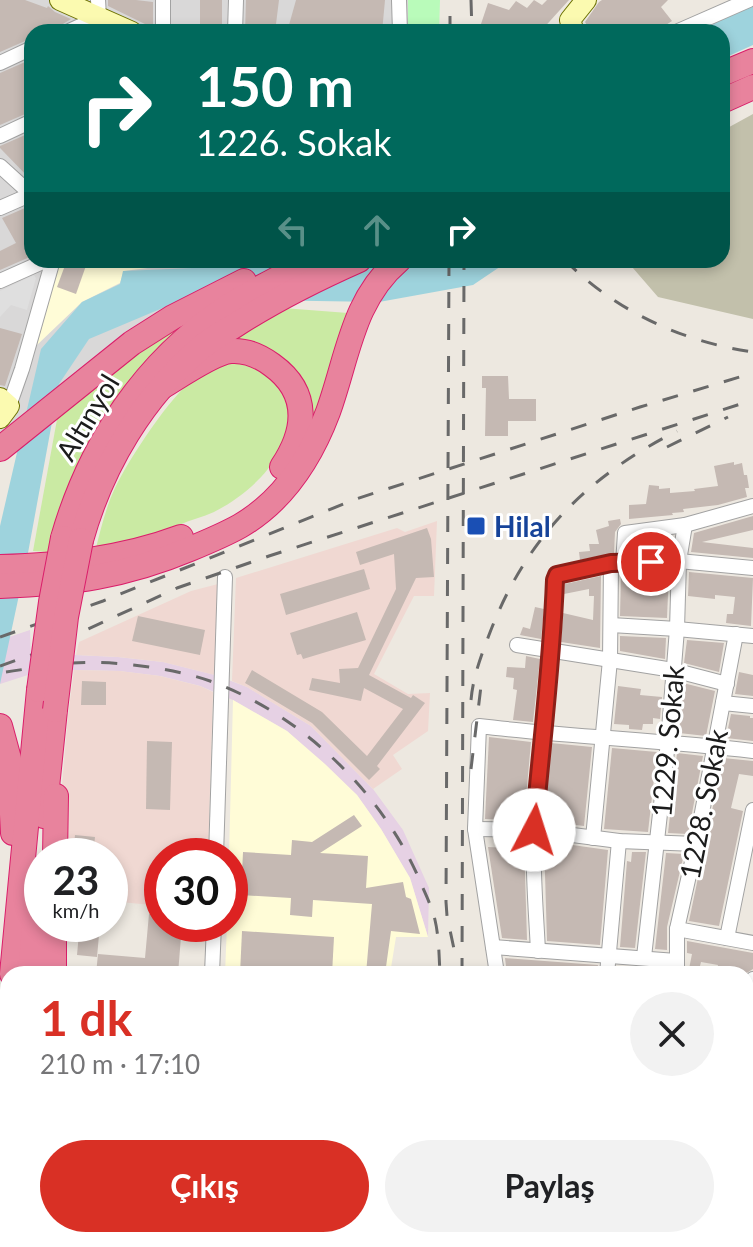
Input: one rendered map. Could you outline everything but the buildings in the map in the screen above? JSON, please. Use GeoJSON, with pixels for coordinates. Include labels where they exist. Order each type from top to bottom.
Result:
{"type":"FeatureCollection","features":[{"type":"Feature","properties":{"kind":"highway"},"geometry":{"type":"LineString","coordinates":[[730,71],[753,61]]}},
{"type":"Feature","properties":{"kind":"highway"},"geometry":{"type":"LineString","coordinates":[[730,97],[753,87]]}},
{"type":"Feature","properties":{"kind":"highway"},"geometry":{"type":"LineString","coordinates":[[6,445],[151,330],[273,268]]}},
{"type":"Feature","properties":{"kind":"highway","name":"Altınyol"},"geometry":{"type":"LineString","coordinates":[[16,923],[51,602],[72,539],[78,492],[112,425],[153,371],[197,340],[226,308],[298,268]]}},
{"type":"Feature","properties":{"kind":"highway"},"geometry":{"type":"LineString","coordinates":[[31,966],[72,539],[132,427],[197,340],[340,268]]}},
{"type":"Feature","properties":{"kind":"highway"},"geometry":{"type":"LineString","coordinates":[[0,567],[17,579],[85,580],[147,566],[219,537],[255,517],[284,490],[309,453],[328,413],[356,322],[373,288],[390,268]]}},
{"type":"Feature","properties":{"kind":"highway"},"geometry":{"type":"LineString","coordinates":[[17,579],[169,541],[223,518],[259,494],[273,480],[294,448],[302,416],[294,388],[283,373],[264,359],[245,352],[229,351],[160,388]]}},
{"type":"Feature","properties":{"kind":"highway"},"geometry":{"type":"LineString","coordinates":[[55,710],[55,838]]}},
{"type":"Feature","properties":{"kind":"highway"},"geometry":{"type":"LineString","coordinates":[[0,726],[11,778],[16,923],[13,966]]}},
{"type":"Feature","properties":{"kind":"highway"},"geometry":{"type":"LineString","coordinates":[[54,942],[54,966]]}},
{"type":"Feature","properties":{"kind":"street"},"geometry":{"type":"LineString","coordinates":[[60,0],[98,9],[120,24]]}},
{"type":"Feature","properties":{"kind":"street"},"geometry":{"type":"LineString","coordinates":[[163,0],[163,24]]}},
{"type":"Feature","properties":{"kind":"street"},"geometry":{"type":"LineString","coordinates":[[235,24],[236,0]]}},
{"type":"Feature","properties":{"kind":"street"},"geometry":{"type":"LineString","coordinates":[[399,0],[400,24]]}},
{"type":"Feature","properties":{"kind":"street"},"geometry":{"type":"LineString","coordinates":[[571,24],[570,20],[586,0]]}},
{"type":"Feature","properties":{"kind":"street"},"geometry":{"type":"LineString","coordinates":[[707,0],[718,13]]}},
{"type":"Feature","properties":{"kind":"street"},"geometry":{"type":"LineString","coordinates":[[694,24],[749,0]]}},
{"type":"Feature","properties":{"kind":"street"},"geometry":{"type":"LineString","coordinates":[[78,24],[98,9]]}},
{"type":"Feature","properties":{"kind":"street"},"geometry":{"type":"LineString","coordinates":[[0,63],[24,52]]}},
{"type":"Feature","properties":{"kind":"street"},"geometry":{"type":"LineString","coordinates":[[0,136],[24,125]]}},
{"type":"Feature","properties":{"kind":"street"},"geometry":{"type":"LineString","coordinates":[[0,166],[24,188]]}},
{"type":"Feature","properties":{"kind":"street"},"geometry":{"type":"LineString","coordinates":[[0,208],[24,197]]}},
{"type":"Feature","properties":{"kind":"street"},"geometry":{"type":"LineString","coordinates":[[0,281],[31,268]]}},
{"type":"Feature","properties":{"kind":"street"},"geometry":{"type":"LineString","coordinates":[[3,407],[22,369],[48,268]]}},
{"type":"Feature","properties":{"kind":"street"},"geometry":{"type":"LineString","coordinates":[[593,838],[617,564],[625,533],[685,525],[753,506]]}},
{"type":"Feature","properties":{"kind":"street","name":"1229. Sokak"},"geometry":{"type":"LineString","coordinates":[[644,957],[668,742],[679,561],[685,525]]}},
{"type":"Feature","properties":{"kind":"street"},"geometry":{"type":"LineString","coordinates":[[538,951],[534,830],[557,575],[617,564],[679,561],[753,568]]}},
{"type":"Feature","properties":{"kind":"street"},"geometry":{"type":"LineString","coordinates":[[217,838],[225,577]]}},
{"type":"Feature","properties":{"kind":"street"},"geometry":{"type":"LineString","coordinates":[[611,625],[753,636]]}},
{"type":"Feature","properties":{"kind":"street","name":"1228. Sokak"},"geometry":{"type":"LineString","coordinates":[[676,966],[677,929],[736,634]]}},
{"type":"Feature","properties":{"kind":"street"},"geometry":{"type":"LineString","coordinates":[[517,645],[673,670],[727,684]]}},
{"type":"Feature","properties":{"kind":"street"},"geometry":{"type":"LineString","coordinates":[[723,703],[753,706]]}},
{"type":"Feature","properties":{"kind":"street"},"geometry":{"type":"LineString","coordinates":[[496,966],[475,829],[479,726],[753,751]]}},
{"type":"Feature","properties":{"kind":"street"},"geometry":{"type":"LineString","coordinates":[[727,938],[748,862],[753,810]]}},
{"type":"Feature","properties":{"kind":"street"},"geometry":{"type":"LineString","coordinates":[[475,829],[534,830],[619,841],[696,844]]}},
{"type":"Feature","properties":{"kind":"street"},"geometry":{"type":"LineString","coordinates":[[608,966],[619,841]]}},
{"type":"Feature","properties":{"kind":"street"},"geometry":{"type":"LineString","coordinates":[[677,929],[753,943]]}},
{"type":"Feature","properties":{"kind":"street"},"geometry":{"type":"LineString","coordinates":[[212,966],[213,942]]}},
{"type":"Feature","properties":{"kind":"street"},"geometry":{"type":"LineString","coordinates":[[493,947],[644,957],[673,966]]}},
{"type":"Feature","properties":{"kind":"shaded area"},"geometry":{"type":"Polygon","coordinates":[[[0,0],[410,0],[410,24],[24,24],[24,268],[230,268],[159,312],[0,460],[0,0]]]}},
{"type":"Feature","properties":{"kind":"shaded area"},"geometry":{"type":"Polygon","coordinates":[[[753,114],[753,319],[658,297],[633,268],[730,268],[730,127],[753,114]]]}},
{"type":"Feature","properties":{"kind":"shaded area"},"geometry":{"type":"Polygon","coordinates":[[[58,268],[148,268],[124,271],[120,283],[82,302],[37,345],[58,268]]]}},
{"type":"Feature","properties":{"kind":"shaded area"},"geometry":{"type":"Polygon","coordinates":[[[34,275],[36,278],[27,310],[11,305],[0,317],[0,291],[34,275]]]}},
{"type":"Feature","properties":{"kind":"shaded area"},"geometry":{"type":"Polygon","coordinates":[[[437,521],[434,596],[414,596],[374,674],[408,694],[430,693],[428,731],[393,755],[402,769],[373,789],[311,726],[232,681],[236,578],[397,528],[405,532],[437,521]]]}},
{"type":"Feature","properties":{"kind":"shaded area"},"geometry":{"type":"Polygon","coordinates":[[[218,584],[215,675],[163,662],[76,655],[79,642],[191,591],[218,584]]]}},
{"type":"Feature","properties":{"kind":"shaded area"},"geometry":{"type":"Polygon","coordinates":[[[30,630],[31,659],[76,655],[163,662],[247,687],[311,726],[373,789],[403,830],[429,888],[428,937],[410,878],[381,829],[357,795],[287,731],[233,700],[200,686],[160,676],[74,670],[31,674],[0,684],[0,640],[30,630]]]}},
{"type":"Feature","properties":{"kind":"shaded area"},"geometry":{"type":"Polygon","coordinates":[[[74,670],[160,676],[213,692],[209,838],[144,838],[144,904],[128,903],[128,838],[61,838],[74,670]]]}},
{"type":"Feature","properties":{"kind":"shaded area"},"geometry":{"type":"Polygon","coordinates":[[[233,700],[287,731],[357,795],[410,878],[428,937],[396,937],[391,966],[225,966],[226,942],[248,942],[248,838],[229,838],[233,700]]]}},
{"type":"Feature","properties":{"kind":"green space"},"geometry":{"type":"Polygon","coordinates":[[[408,0],[440,0],[439,24],[408,24],[408,0]]]}},
{"type":"Feature","properties":{"kind":"green space"},"geometry":{"type":"Polygon","coordinates":[[[283,308],[348,313],[313,430],[308,410],[229,338],[283,308]]]}},
{"type":"Feature","properties":{"kind":"green space"},"geometry":{"type":"Polygon","coordinates":[[[199,314],[49,552],[33,551],[58,414],[128,357],[199,314]]]}},
{"type":"Feature","properties":{"kind":"green space"},"geometry":{"type":"Polygon","coordinates":[[[236,359],[271,378],[287,402],[288,429],[275,459],[254,484],[214,512],[149,538],[96,548],[115,488],[163,413],[196,377],[236,359]]]}},
{"type":"Feature","properties":{"kind":"water"},"geometry":{"type":"Polygon","coordinates":[[[753,4],[753,45],[730,55],[730,24],[712,24],[753,4]]]}},
{"type":"Feature","properties":{"kind":"water"},"geometry":{"type":"Polygon","coordinates":[[[193,268],[498,268],[473,285],[379,302],[184,299],[89,339],[59,384],[0,684],[0,526],[41,349],[82,302],[120,284],[123,271],[193,268]]]}},
{"type":"Feature","properties":{"kind":"railway"},"geometry":{"type":"LineString","coordinates":[[450,0],[450,24]]}},
{"type":"Feature","properties":{"kind":"railway"},"geometry":{"type":"LineString","coordinates":[[471,0],[472,24]]}},
{"type":"Feature","properties":{"kind":"railway"},"geometry":{"type":"LineString","coordinates":[[449,268],[446,902],[454,949]]}},
{"type":"Feature","properties":{"kind":"railway"},"geometry":{"type":"LineString","coordinates":[[462,966],[464,268]]}},
{"type":"Feature","properties":{"kind":"railway"},"geometry":{"type":"LineString","coordinates":[[574,268],[628,309],[652,321],[701,341],[753,352]]}},
{"type":"Feature","properties":{"kind":"railway"},"geometry":{"type":"LineString","coordinates":[[0,637],[103,601],[356,499],[753,373]]}},
{"type":"Feature","properties":{"kind":"railway"},"geometry":{"type":"LineString","coordinates":[[0,666],[34,654],[177,588],[753,400]]}},
{"type":"Feature","properties":{"kind":"railway"},"geometry":{"type":"LineString","coordinates":[[667,447],[728,417]]}},
{"type":"Feature","properties":{"kind":"railway"},"geometry":{"type":"LineString","coordinates":[[471,700],[489,635],[521,569],[540,540],[587,490],[644,449],[677,431]]}},
{"type":"Feature","properties":{"kind":"railway"},"geometry":{"type":"LineString","coordinates":[[6,672],[88,662],[161,669],[210,681],[277,714],[337,762],[387,821],[426,894],[437,933],[439,966]]}},
{"type":"Feature","properties":{"kind":"railway"},"geometry":{"type":"LineString","coordinates":[[471,769],[481,686]]}},
{"type":"Feature","properties":{"kind":"place","name":"Hilal"},"geometry":{"type":"Point","coordinates":[476,526]}},
{"type":"Feature","properties":{"kind":"route"},"geometry":{"type":"LineString","coordinates":[[534,830],[557,575],[611,563],[651,562]]}}]}
